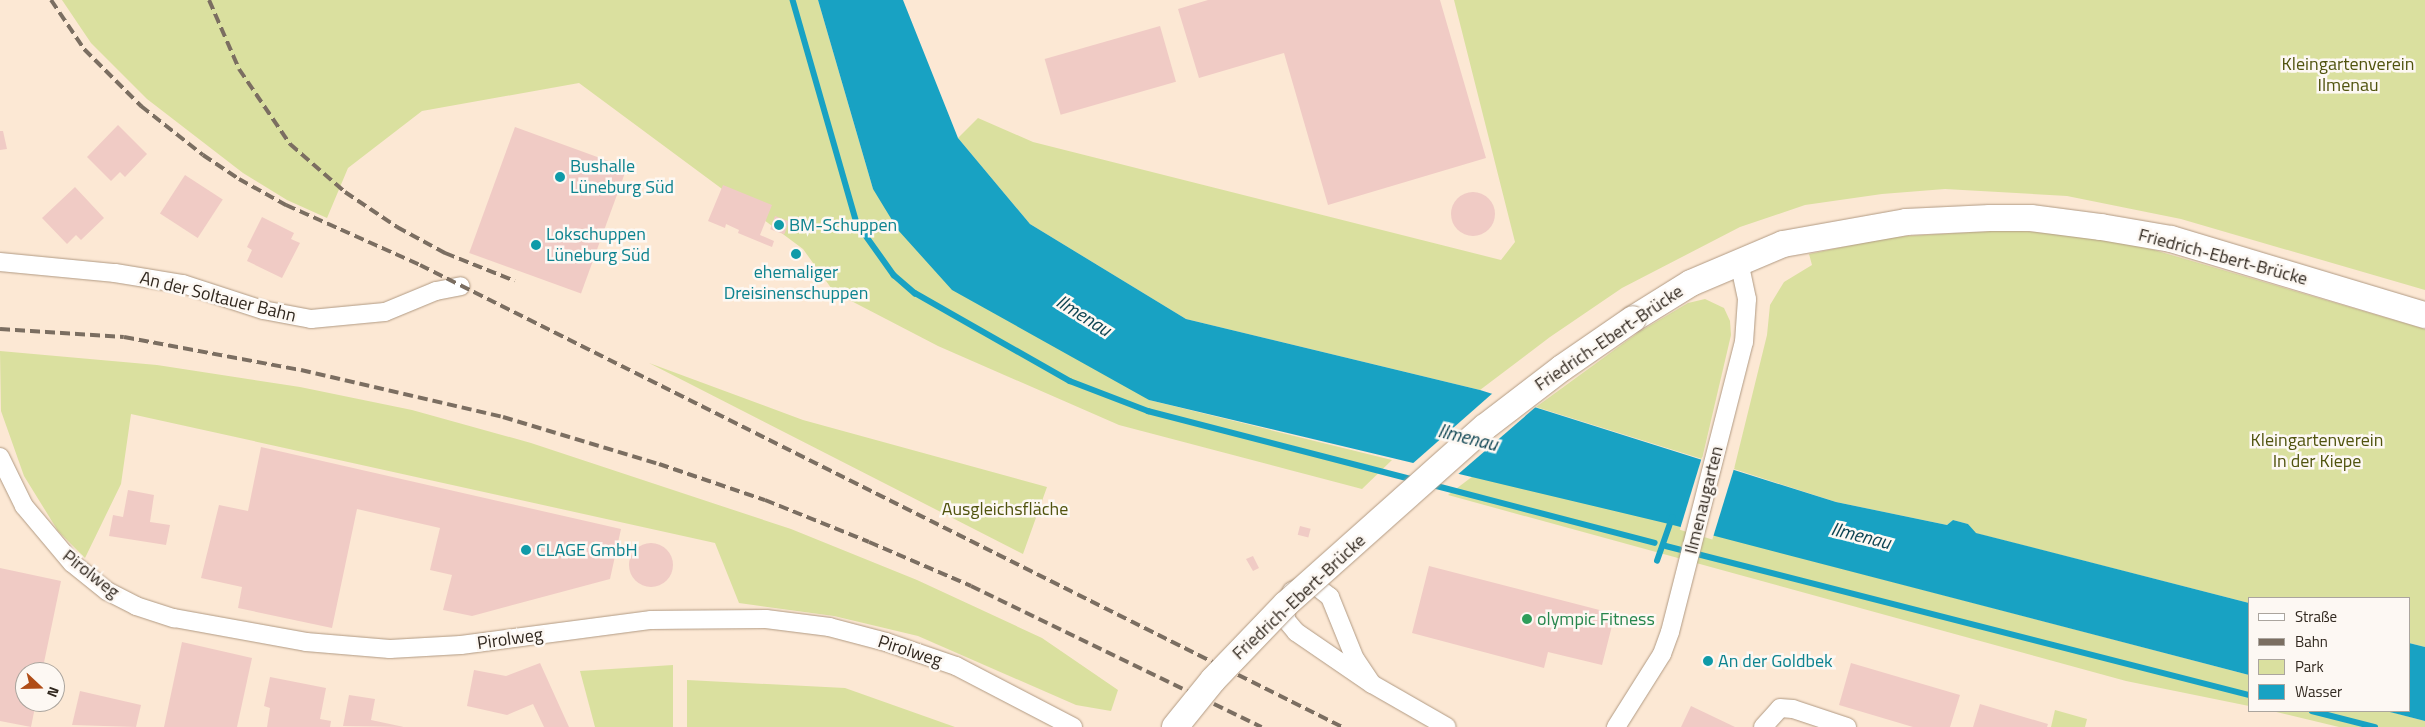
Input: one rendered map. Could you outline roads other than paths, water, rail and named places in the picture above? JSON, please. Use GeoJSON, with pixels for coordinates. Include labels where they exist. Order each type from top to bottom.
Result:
{"type":"FeatureCollection","features":[{"type":"Feature","properties":{"kind":"main road","name":"Friedrich-Ebert-Brücke"},"geometry":{"type":"LineString","coordinates":[[1175,727],[1212,680],[1286,604],[1485,428],[1562,368],[1691,282],[1739,260],[1783,244],[1886,225],[1955,219],[2031,218],[2171,240],[2425,315]]}},
{"type":"Feature","properties":{"kind":"street","name":"Ilmenaugarten"},"geometry":{"type":"LineString","coordinates":[[1616,727],[1662,654],[1670,632],[1744,342],[1747,299],[1739,260]]}},
{"type":"Feature","properties":{"kind":"street","name":"An der Soltauer Bahn"},"geometry":{"type":"LineString","coordinates":[[0,262],[115,273],[183,284],[262,310],[311,319],[385,312],[436,291],[461,286]]}},
{"type":"Feature","properties":{"kind":"street","name":"Pirolweg"},"geometry":{"type":"LineString","coordinates":[[0,457],[24,506],[72,563],[107,591],[136,606],[174,618],[315,643],[390,649],[461,645],[651,620],[766,619],[828,627],[886,642],[956,666],[1073,727]]}},
{"type":"Feature","properties":{"kind":"street"},"geometry":{"type":"LineString","coordinates":[[1372,684],[1354,660],[1330,597],[1317,587],[1302,586],[1292,591],[1285,604],[1286,620],[1296,632],[1372,684],[1447,727]]}},
{"type":"Feature","properties":{"kind":"street"},"geometry":{"type":"LineString","coordinates":[[1763,727],[1780,708],[1793,709],[1847,727]]}},
{"type":"Feature","properties":{"kind":"water","name":"Ilmenau"},"geometry":{"type":"Polygon","coordinates":[[[818,0],[903,0],[958,138],[1030,224],[1186,319],[1480,390],[1836,502],[1947,525],[1953,520],[1968,524],[1976,533],[2248,603],[2248,675],[1669,524],[1149,400],[952,290],[898,230],[873,189],[818,0]]]}},
{"type":"Feature","properties":{"kind":"water"},"geometry":{"type":"Polygon","coordinates":[[[2410,643],[2425,647],[2425,721],[2390,712],[2410,712],[2410,643]]]}},
{"type":"Feature","properties":{"kind":"waterway"},"geometry":{"type":"LineString","coordinates":[[793,0],[857,223],[894,275],[915,293],[1070,381],[1148,411],[1414,480]]}},
{"type":"Feature","properties":{"kind":"waterway"},"geometry":{"type":"LineString","coordinates":[[1433,485],[1655,543]]}},
{"type":"Feature","properties":{"kind":"waterway"},"geometry":{"type":"LineString","coordinates":[[1657,561],[1672,518]]}},
{"type":"Feature","properties":{"kind":"waterway"},"geometry":{"type":"LineString","coordinates":[[1666,546],[2248,695]]}},
{"type":"Feature","properties":{"kind":"waterway"},"geometry":{"type":"LineString","coordinates":[[2316,712],[2375,727]]}},
{"type":"Feature","properties":{"kind":"railway"},"geometry":{"type":"LineString","coordinates":[[51,0],[84,49],[141,106],[203,155],[239,179],[286,205],[420,265],[1342,727]]}},
{"type":"Feature","properties":{"kind":"railway"},"geometry":{"type":"LineString","coordinates":[[209,0],[239,69],[290,144],[345,192],[397,227],[445,253],[515,281]]}},
{"type":"Feature","properties":{"kind":"railway"},"geometry":{"type":"LineString","coordinates":[[0,329],[124,337],[301,370],[503,417],[659,464],[765,500],[971,586],[1262,727]]}},
{"type":"Feature","properties":{"kind":"place","name":"Bushalle Lüneburg Süd"},"geometry":{"type":"Point","coordinates":[560,177]}},
{"type":"Feature","properties":{"kind":"place","name":"BM-Schuppen"},"geometry":{"type":"Point","coordinates":[779,225]}},
{"type":"Feature","properties":{"kind":"place","name":"Lokschuppen Lüneburg Süd"},"geometry":{"type":"Point","coordinates":[536,245]}},
{"type":"Feature","properties":{"kind":"place","name":"ehemaliger Dreisinenschuppen"},"geometry":{"type":"Point","coordinates":[796,254]}},
{"type":"Feature","properties":{"kind":"place","name":"CLAGE GmbH"},"geometry":{"type":"Point","coordinates":[526,550]}},
{"type":"Feature","properties":{"kind":"place","name":"olympic Fitness"},"geometry":{"type":"Point","coordinates":[1527,619]}},
{"type":"Feature","properties":{"kind":"place","name":"An der Goldbek"},"geometry":{"type":"Point","coordinates":[1708,661]}},
{"type":"Feature","properties":{"kind":"park label","name":"Kleingartenverein Ilmenau"},"geometry":{"type":"Point","coordinates":[2348,75]}},
{"type":"Feature","properties":{"kind":"park label","name":"Kleingartenverein In der Kiepe"},"geometry":{"type":"Point","coordinates":[2317,451]}},
{"type":"Feature","properties":{"kind":"park label","name":"Ausgleichsfläche"},"geometry":{"type":"Point","coordinates":[1005,509]}}]}
